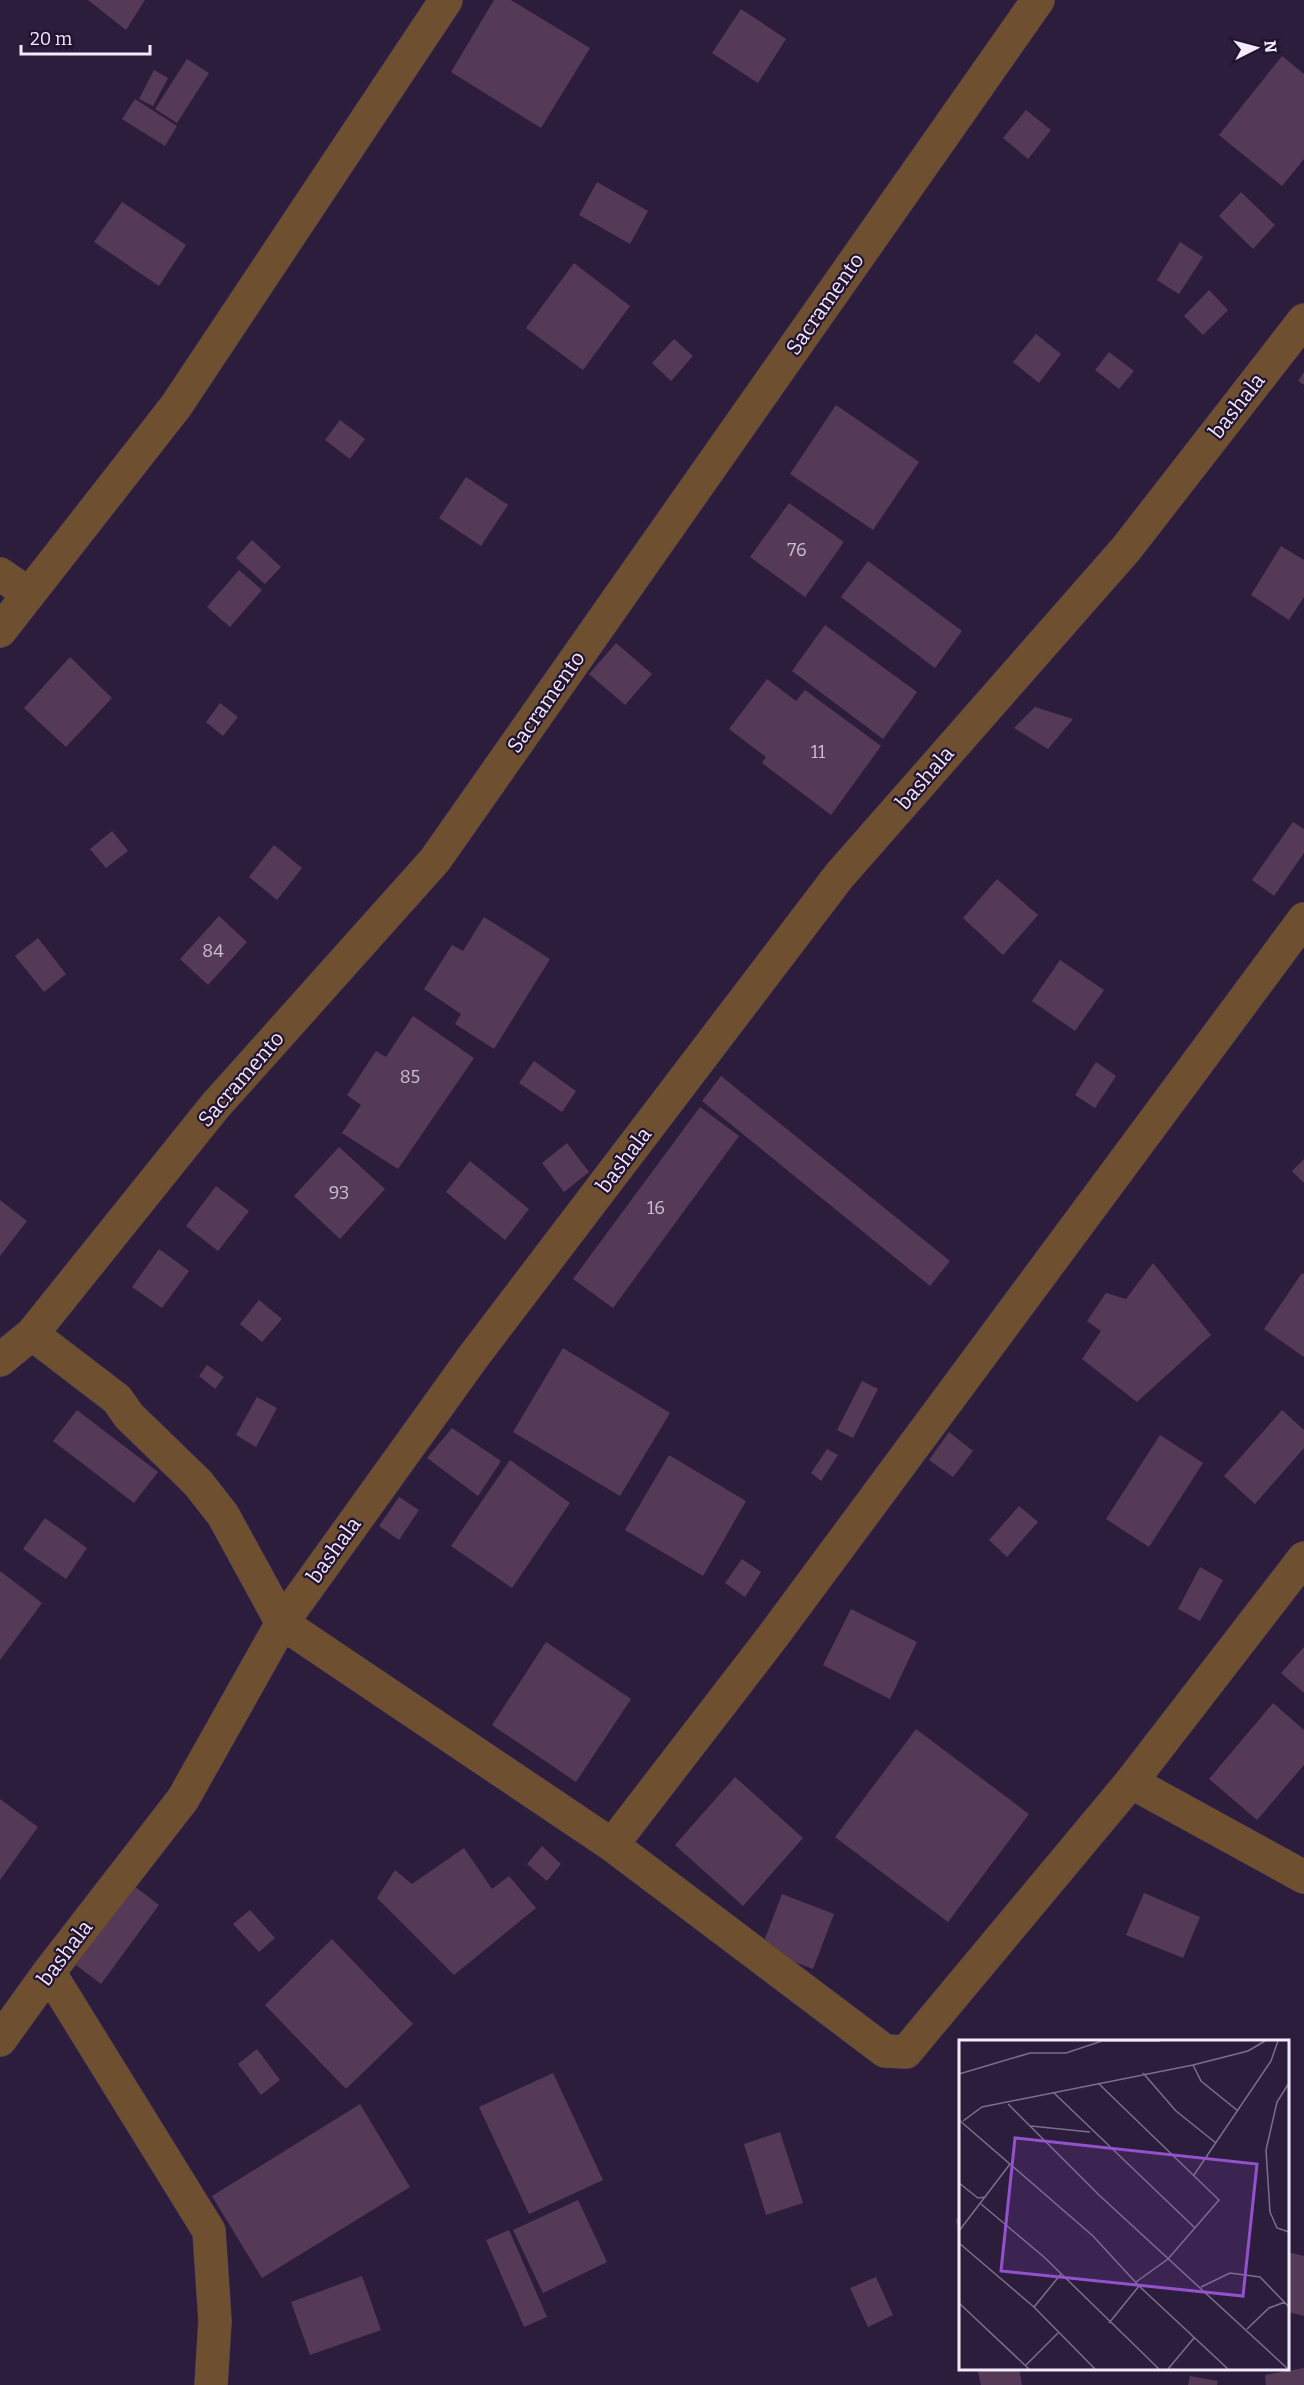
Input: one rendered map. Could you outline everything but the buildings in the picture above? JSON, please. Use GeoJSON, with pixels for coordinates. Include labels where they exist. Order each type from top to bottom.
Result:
{"type":"FeatureCollection","features":[{"type":"Feature","properties":{"kind":"street"},"geometry":{"type":"LineString","coordinates":[[0,631],[176,406],[446,0]]}},
{"type":"Feature","properties":{"kind":"street","name":"Sacramento"},"geometry":{"type":"LineString","coordinates":[[0,1360],[32,1334],[215,1106],[435,860],[1038,0]]}},
{"type":"Feature","properties":{"kind":"street","name":"bashala"},"geometry":{"type":"LineString","coordinates":[[0,2040],[49,1972],[183,1799],[282,1623],[473,1357],[839,876],[1126,549],[1304,320]]}},
{"type":"Feature","properties":{"kind":"street"},"geometry":{"type":"LineString","coordinates":[[0,574],[29,594]]}},
{"type":"Feature","properties":{"kind":"street"},"geometry":{"type":"LineString","coordinates":[[612,1845],[773,1636],[1304,919]]}},
{"type":"Feature","properties":{"kind":"street"},"geometry":{"type":"LineString","coordinates":[[32,1334],[117,1399],[129,1416],[198,1483],[223,1515],[282,1623],[612,1845],[885,2051],[906,2052],[1131,1782],[1304,1558]]}},
{"type":"Feature","properties":{"kind":"street"},"geometry":{"type":"LineString","coordinates":[[1131,1782],[1304,1877]]}},
{"type":"Feature","properties":{"kind":"street"},"geometry":{"type":"LineString","coordinates":[[49,1972],[209,2231],[214,2321],[211,2385]]}}]}
